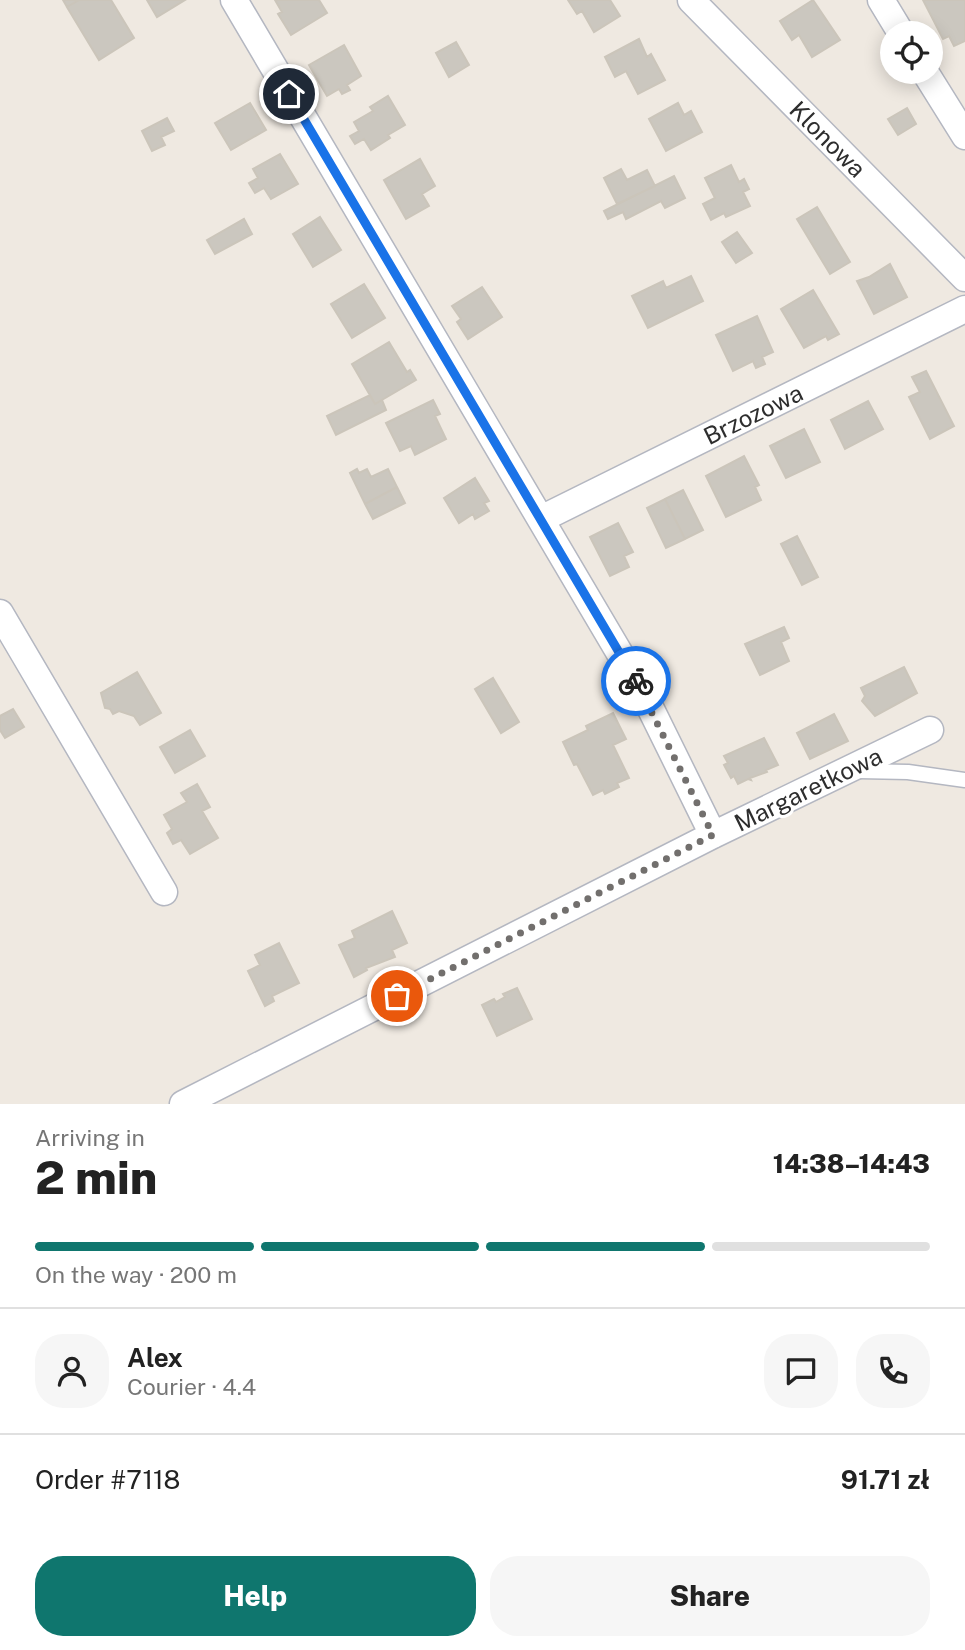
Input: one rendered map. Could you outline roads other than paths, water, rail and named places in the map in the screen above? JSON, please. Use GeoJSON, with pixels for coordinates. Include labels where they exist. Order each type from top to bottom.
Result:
{"type":"FeatureCollection","features":[{"type":"Feature","properties":{"kind":"street"},"geometry":{"type":"LineString","coordinates":[[234,0],[642,691],[713,835]]}},
{"type":"Feature","properties":{"kind":"street","name":"Klonowa"},"geometry":{"type":"LineString","coordinates":[[691,0],[965,278]]}},
{"type":"Feature","properties":{"kind":"street"},"geometry":{"type":"LineString","coordinates":[[881,0],[894,21]]}},
{"type":"Feature","properties":{"kind":"street"},"geometry":{"type":"LineString","coordinates":[[932,84],[965,136]]}},
{"type":"Feature","properties":{"kind":"street","name":"Brzozowa"},"geometry":{"type":"LineString","coordinates":[[541,519],[965,309]]}},
{"type":"Feature","properties":{"kind":"street"},"geometry":{"type":"LineString","coordinates":[[0,612],[164,892]]}},
{"type":"Feature","properties":{"kind":"street","name":"Margaretkowa"},"geometry":{"type":"LineString","coordinates":[[183,1104],[713,835],[930,730]]}},
{"type":"Feature","properties":{"kind":"lane"},"geometry":{"type":"LineString","coordinates":[[846,770],[908,772],[965,780]]}}]}
